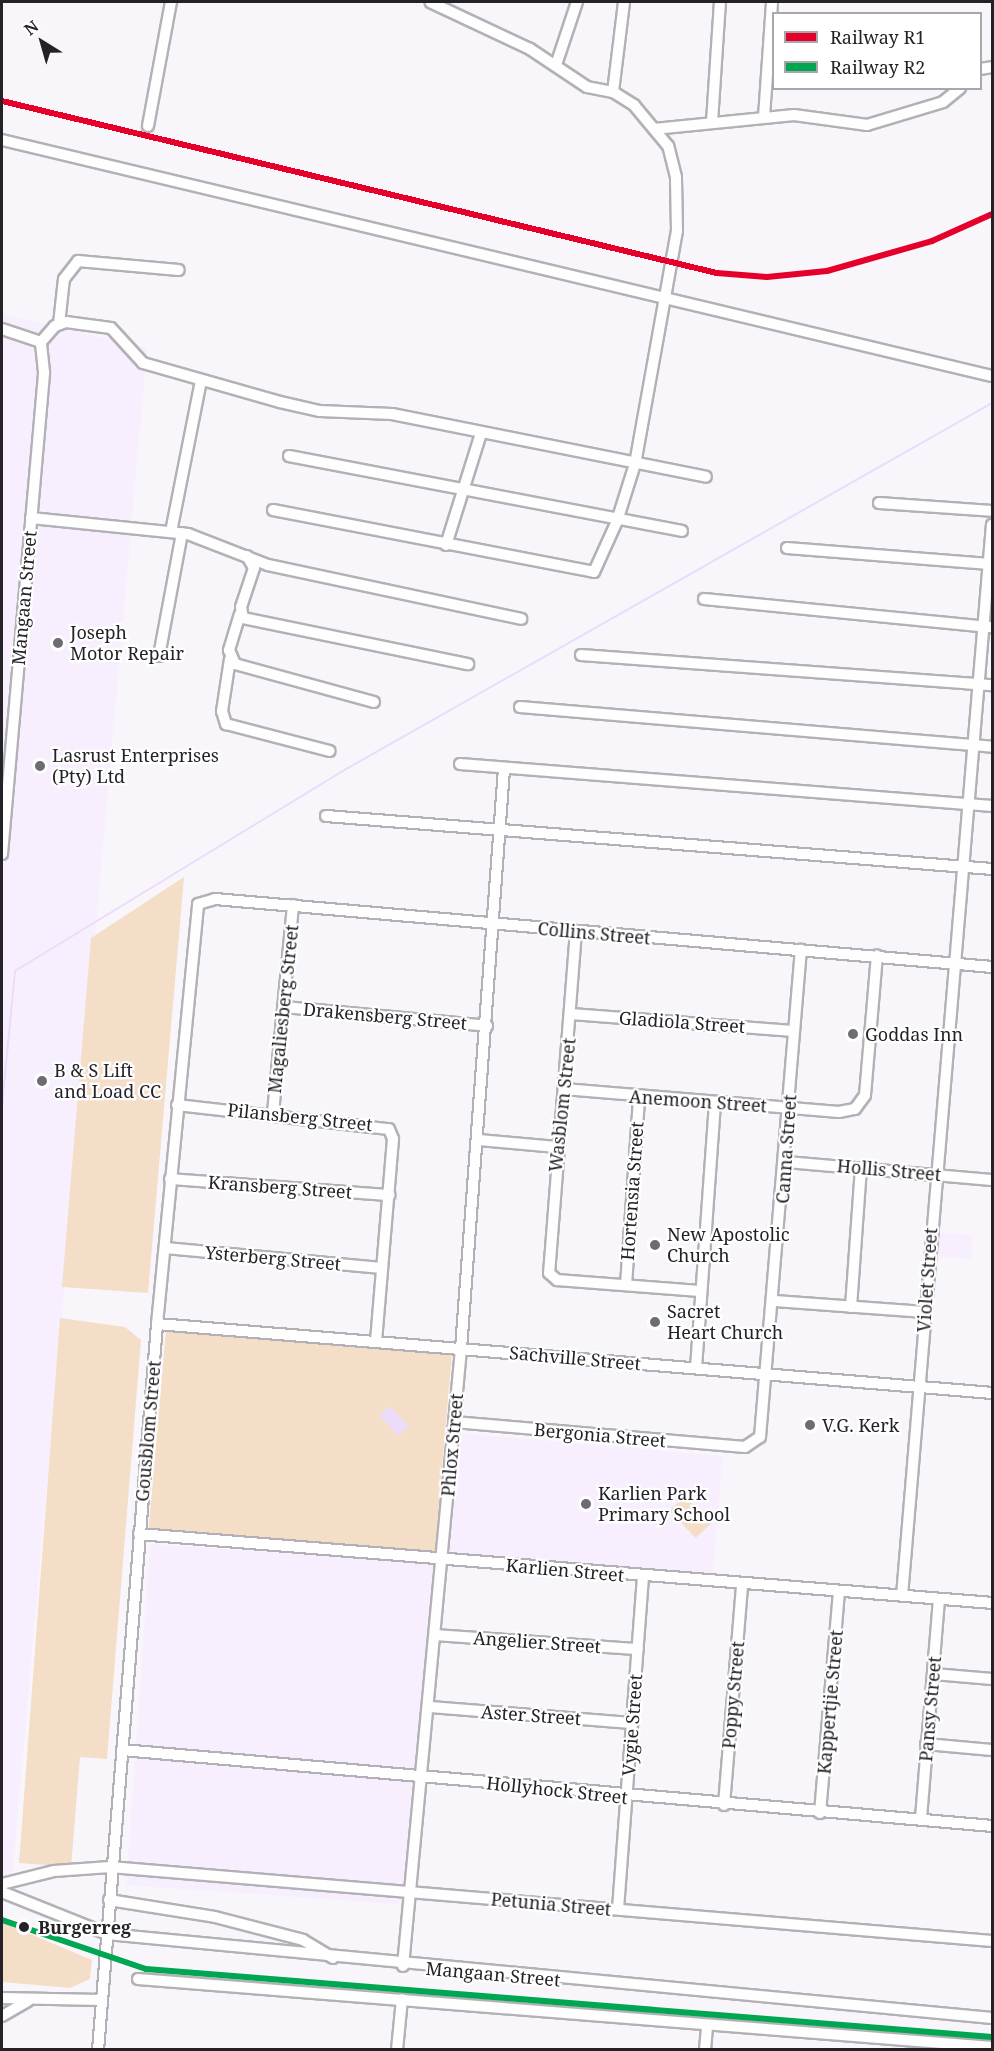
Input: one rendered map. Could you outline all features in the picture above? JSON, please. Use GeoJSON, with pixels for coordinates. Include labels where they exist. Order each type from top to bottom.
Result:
{"type":"FeatureCollection","features":[{"type":"Feature","properties":{"kind":"street"},"geometry":{"type":"LineString","coordinates":[[148,126],[171,2]]}},
{"type":"Feature","properties":{"kind":"street"},"geometry":{"type":"LineString","coordinates":[[273,510],[594,572],[617,521],[635,464],[677,231],[676,177],[668,146],[634,105],[613,92],[586,87],[556,65],[430,2]]}},
{"type":"Feature","properties":{"kind":"street"},"geometry":{"type":"LineString","coordinates":[[556,65],[577,2]]}},
{"type":"Feature","properties":{"kind":"street"},"geometry":{"type":"LineString","coordinates":[[613,92],[624,2]]}},
{"type":"Feature","properties":{"kind":"street"},"geometry":{"type":"LineString","coordinates":[[712,122],[720,2]]}},
{"type":"Feature","properties":{"kind":"street"},"geometry":{"type":"LineString","coordinates":[[764,117],[772,2]]}},
{"type":"Feature","properties":{"kind":"street"},"geometry":{"type":"LineString","coordinates":[[654,129],[794,115],[867,125],[926,108],[957,90]]}},
{"type":"Feature","properties":{"kind":"street"},"geometry":{"type":"LineString","coordinates":[[2,140],[993,376]]}},
{"type":"Feature","properties":{"kind":"street"},"geometry":{"type":"LineString","coordinates":[[2,329],[41,342],[59,324],[64,279],[78,261],[179,270]]}},
{"type":"Feature","properties":{"kind":"street"},"geometry":{"type":"LineString","coordinates":[[59,324],[111,328],[143,363],[320,411],[392,414],[706,477]]}},
{"type":"Feature","properties":{"kind":"street","name":"Mangaan Street"},"geometry":{"type":"LineString","coordinates":[[2,854],[44,372],[41,342]]}},
{"type":"Feature","properties":{"kind":"street"},"geometry":{"type":"LineString","coordinates":[[159,656],[201,380]]}},
{"type":"Feature","properties":{"kind":"street"},"geometry":{"type":"LineString","coordinates":[[446,545],[467,489],[481,433]]}},
{"type":"Feature","properties":{"kind":"street"},"geometry":{"type":"LineString","coordinates":[[289,456],[467,489],[617,521],[682,531]]}},
{"type":"Feature","properties":{"kind":"street"},"geometry":{"type":"LineString","coordinates":[[879,503],[993,511]]}},
{"type":"Feature","properties":{"kind":"street"},"geometry":{"type":"LineString","coordinates":[[31,518],[176,533],[247,555],[268,565],[521,619]]}},
{"type":"Feature","properties":{"kind":"street","name":"Violet Street"},"geometry":{"type":"LineString","coordinates":[[902,1596],[935,1174],[976,746],[979,684],[988,627],[993,525]]}},
{"type":"Feature","properties":{"kind":"street"},"geometry":{"type":"LineString","coordinates":[[787,548],[991,564]]}},
{"type":"Feature","properties":{"kind":"street"},"geometry":{"type":"LineString","coordinates":[[247,555],[254,568],[240,614],[230,659],[222,711],[226,724],[330,752]]}},
{"type":"Feature","properties":{"kind":"street"},"geometry":{"type":"LineString","coordinates":[[704,599],[988,627]]}},
{"type":"Feature","properties":{"kind":"street"},"geometry":{"type":"LineString","coordinates":[[240,614],[468,664]]}},
{"type":"Feature","properties":{"kind":"street"},"geometry":{"type":"LineString","coordinates":[[581,655],[993,685]]}},
{"type":"Feature","properties":{"kind":"street"},"geometry":{"type":"LineString","coordinates":[[230,659],[243,668],[374,702]]}},
{"type":"Feature","properties":{"kind":"street"},"geometry":{"type":"LineString","coordinates":[[520,707],[993,747]]}},
{"type":"Feature","properties":{"kind":"street"},"geometry":{"type":"LineString","coordinates":[[460,764],[993,806]]}},
{"type":"Feature","properties":{"kind":"street","name":"Phlox Street"},"geometry":{"type":"LineString","coordinates":[[403,1966],[424,1777],[479,1140],[496,924],[504,769]]}},
{"type":"Feature","properties":{"kind":"street"},"geometry":{"type":"LineString","coordinates":[[327,816],[501,832],[993,869]]}},
{"type":"Feature","properties":{"kind":"street","name":"Collins Street"},"geometry":{"type":"LineString","coordinates":[[198,904],[210,898],[993,967]]}},
{"type":"Feature","properties":{"kind":"street","name":"Gousblom Street"},"geometry":{"type":"LineString","coordinates":[[98,2049],[110,1867],[122,1750],[157,1324],[198,904]]}},
{"type":"Feature","properties":{"kind":"street","name":"Magaliesberg Street"},"geometry":{"type":"LineString","coordinates":[[273,1113],[293,905]]}},
{"type":"Feature","properties":{"kind":"street","name":"Wasblom Street"},"geometry":{"type":"LineString","coordinates":[[576,932],[571,1014],[547,1254],[552,1277],[626,1285]]}},
{"type":"Feature","properties":{"kind":"street","name":"Canna Street"},"geometry":{"type":"LineString","coordinates":[[745,1447],[760,1437],[775,1301],[790,1108],[793,1031],[801,950]]}},
{"type":"Feature","properties":{"kind":"street","name":"Anemoon Street"},"geometry":{"type":"LineString","coordinates":[[564,1089],[848,1112],[861,1103],[877,956]]}},
{"type":"Feature","properties":{"kind":"street","name":"Drakensberg Street"},"geometry":{"type":"LineString","coordinates":[[284,1007],[487,1026]]}},
{"type":"Feature","properties":{"kind":"street","name":"Gladiola Street"},"geometry":{"type":"LineString","coordinates":[[571,1014],[793,1031]]}},
{"type":"Feature","properties":{"kind":"street","name":"Hortensia Street"},"geometry":{"type":"LineString","coordinates":[[626,1285],[639,1096]]}},
{"type":"Feature","properties":{"kind":"street"},"geometry":{"type":"LineString","coordinates":[[696,1368],[715,1103]]}},
{"type":"Feature","properties":{"kind":"street","name":"Pilansberg Street"},"geometry":{"type":"LineString","coordinates":[[177,1105],[384,1126],[393,1139],[376,1340]]}},
{"type":"Feature","properties":{"kind":"street"},"geometry":{"type":"LineString","coordinates":[[479,1140],[556,1147]]}},
{"type":"Feature","properties":{"kind":"street","name":"Hollis Street"},"geometry":{"type":"LineString","coordinates":[[786,1162],[993,1180]]}},
{"type":"Feature","properties":{"kind":"street"},"geometry":{"type":"LineString","coordinates":[[851,1307],[861,1168]]}},
{"type":"Feature","properties":{"kind":"street","name":"Kransberg Street"},"geometry":{"type":"LineString","coordinates":[[170,1179],[389,1195]]}},
{"type":"Feature","properties":{"kind":"street","name":"Ysterberg Street"},"geometry":{"type":"LineString","coordinates":[[165,1248],[382,1268]]}},
{"type":"Feature","properties":{"kind":"street"},"geometry":{"type":"LineString","coordinates":[[626,1285],[700,1291]]}},
{"type":"Feature","properties":{"kind":"street"},"geometry":{"type":"LineString","coordinates":[[775,1301],[925,1312]]}},
{"type":"Feature","properties":{"kind":"street","name":"Sachville Street"},"geometry":{"type":"LineString","coordinates":[[157,1324],[376,1340],[993,1393]]}},
{"type":"Feature","properties":{"kind":"street","name":"Bergonia Street"},"geometry":{"type":"LineString","coordinates":[[454,1422],[745,1447]]}},
{"type":"Feature","properties":{"kind":"street","name":"Karlien Street"},"geometry":{"type":"LineString","coordinates":[[139,1534],[742,1586],[993,1603]]}},
{"type":"Feature","properties":{"kind":"street","name":"Vygie Street"},"geometry":{"type":"LineString","coordinates":[[618,1909],[644,1576]]}},
{"type":"Feature","properties":{"kind":"street","name":"Poppy Street"},"geometry":{"type":"LineString","coordinates":[[724,1805],[742,1586]]}},
{"type":"Feature","properties":{"kind":"street","name":"Kappertjie Street"},"geometry":{"type":"LineString","coordinates":[[820,1813],[839,1592]]}},
{"type":"Feature","properties":{"kind":"street","name":"Pansy Street"},"geometry":{"type":"LineString","coordinates":[[921,1818],[939,1600]]}},
{"type":"Feature","properties":{"kind":"street","name":"Angelier Street"},"geometry":{"type":"LineString","coordinates":[[436,1635],[638,1649]]}},
{"type":"Feature","properties":{"kind":"street"},"geometry":{"type":"LineString","coordinates":[[934,1674],[993,1679]]}},
{"type":"Feature","properties":{"kind":"street","name":"Aster Street"},"geometry":{"type":"LineString","coordinates":[[429,1707],[632,1723]]}},
{"type":"Feature","properties":{"kind":"street"},"geometry":{"type":"LineString","coordinates":[[926,1744],[993,1750]]}},
{"type":"Feature","properties":{"kind":"street","name":"Hollyhock Street"},"geometry":{"type":"LineString","coordinates":[[122,1750],[627,1797],[820,1813],[921,1818],[993,1826]]}},
{"type":"Feature","properties":{"kind":"street","name":"Petunia Street"},"geometry":{"type":"LineString","coordinates":[[2,1884],[54,1871],[110,1867],[993,1941]]}},
{"type":"Feature","properties":{"kind":"street","name":"Mangaan Street"},"geometry":{"type":"LineString","coordinates":[[2,1892],[107,1934],[403,1966],[993,2018]]}},
{"type":"Feature","properties":{"kind":"street"},"geometry":{"type":"LineString","coordinates":[[109,1900],[281,1934],[335,1959]]}},
{"type":"Feature","properties":{"kind":"street"},"geometry":{"type":"LineString","coordinates":[[138,1979],[993,2048]]}},
{"type":"Feature","properties":{"kind":"street"},"geometry":{"type":"LineString","coordinates":[[2,1998],[101,2000]]}},
{"type":"Feature","properties":{"kind":"street"},"geometry":{"type":"LineString","coordinates":[[2,2016],[32,1999]]}},
{"type":"Feature","properties":{"kind":"street"},"geometry":{"type":"LineString","coordinates":[[397,2049],[402,1999]]}},
{"type":"Feature","properties":{"kind":"street"},"geometry":{"type":"LineString","coordinates":[[705,2049],[707,2025]]}},
{"type":"Feature","properties":{"kind":"shaded area"},"geometry":{"type":"Polygon","coordinates":[[[2,314],[147,348],[12,1879],[2,1875],[2,314]]]}},
{"type":"Feature","properties":{"kind":"shaded area"},"geometry":{"type":"Polygon","coordinates":[[[184,877],[148,1293],[62,1287],[91,938],[184,877]]]}},
{"type":"Feature","properties":{"kind":"shaded area"},"geometry":{"type":"Polygon","coordinates":[[[939,1233],[973,1235],[972,1259],[938,1257],[939,1233]]]}},
{"type":"Feature","properties":{"kind":"shaded area"},"geometry":{"type":"Polygon","coordinates":[[[60,1318],[125,1327],[141,1340],[107,1759],[80,1757],[71,1867],[19,1863],[60,1318]]]}},
{"type":"Feature","properties":{"kind":"shaded area"},"geometry":{"type":"Polygon","coordinates":[[[166,1330],[452,1355],[434,1555],[148,1530],[166,1330]]]}},
{"type":"Feature","properties":{"kind":"shaded area"},"geometry":{"type":"Polygon","coordinates":[[[389,1406],[409,1426],[399,1436],[379,1416],[389,1406]]]}},
{"type":"Feature","properties":{"kind":"shaded area","name":"Karlien Park Primary School"},"geometry":{"type":"Polygon","coordinates":[[[460,1433],[723,1456],[712,1577],[449,1554],[460,1433]]]}},
{"type":"Feature","properties":{"kind":"shaded area"},"geometry":{"type":"Polygon","coordinates":[[[685,1496],[711,1524],[696,1538],[670,1510],[685,1496]]]}},
{"type":"Feature","properties":{"kind":"shaded area"},"geometry":{"type":"Polygon","coordinates":[[[150,1544],[435,1564],[411,1905],[126,1885],[150,1544]]]}},
{"type":"Feature","properties":{"kind":"shaded area"},"geometry":{"type":"Polygon","coordinates":[[[2,1922],[92,1960],[90,1979],[70,1988],[2,1982],[2,1922]]]}},
{"type":"Feature","properties":{"kind":"waterway"},"geometry":{"type":"LineString","coordinates":[[2,1106],[15,971],[348,768],[992,403]]}},
{"type":"Feature","properties":{"kind":"rail line","name":"R1"},"geometry":{"type":"LineString","coordinates":[[2,101],[717,273],[767,277],[827,271],[932,241],[992,214]]}},
{"type":"Feature","properties":{"kind":"rail line","name":"R2"},"geometry":{"type":"LineString","coordinates":[[2,1920],[146,1969],[992,2037]]}},
{"type":"Feature","properties":{"kind":"place","name":"Joseph Motor Repair"},"geometry":{"type":"Point","coordinates":[58,643]}},
{"type":"Feature","properties":{"kind":"place","name":"Lasrust Enterprises (Pty) Ltd"},"geometry":{"type":"Point","coordinates":[40,766]}},
{"type":"Feature","properties":{"kind":"place","name":"Goddas Inn"},"geometry":{"type":"Point","coordinates":[853,1034]}},
{"type":"Feature","properties":{"kind":"place","name":"B & S Lift and Load CC"},"geometry":{"type":"Point","coordinates":[42,1081]}},
{"type":"Feature","properties":{"kind":"place","name":"New Apostolic Church"},"geometry":{"type":"Point","coordinates":[655,1245]}},
{"type":"Feature","properties":{"kind":"place","name":"Sacret Heart Church"},"geometry":{"type":"Point","coordinates":[655,1322]}},
{"type":"Feature","properties":{"kind":"place","name":"V.G. Kerk"},"geometry":{"type":"Point","coordinates":[810,1425]}},
{"type":"Feature","properties":{"kind":"place","name":"Karlien Park Primary School"},"geometry":{"type":"Point","coordinates":[586,1504]}},
{"type":"Feature","properties":{"kind":"place","name":"Burgerreg"},"geometry":{"type":"Point","coordinates":[24,1927]}}]}
